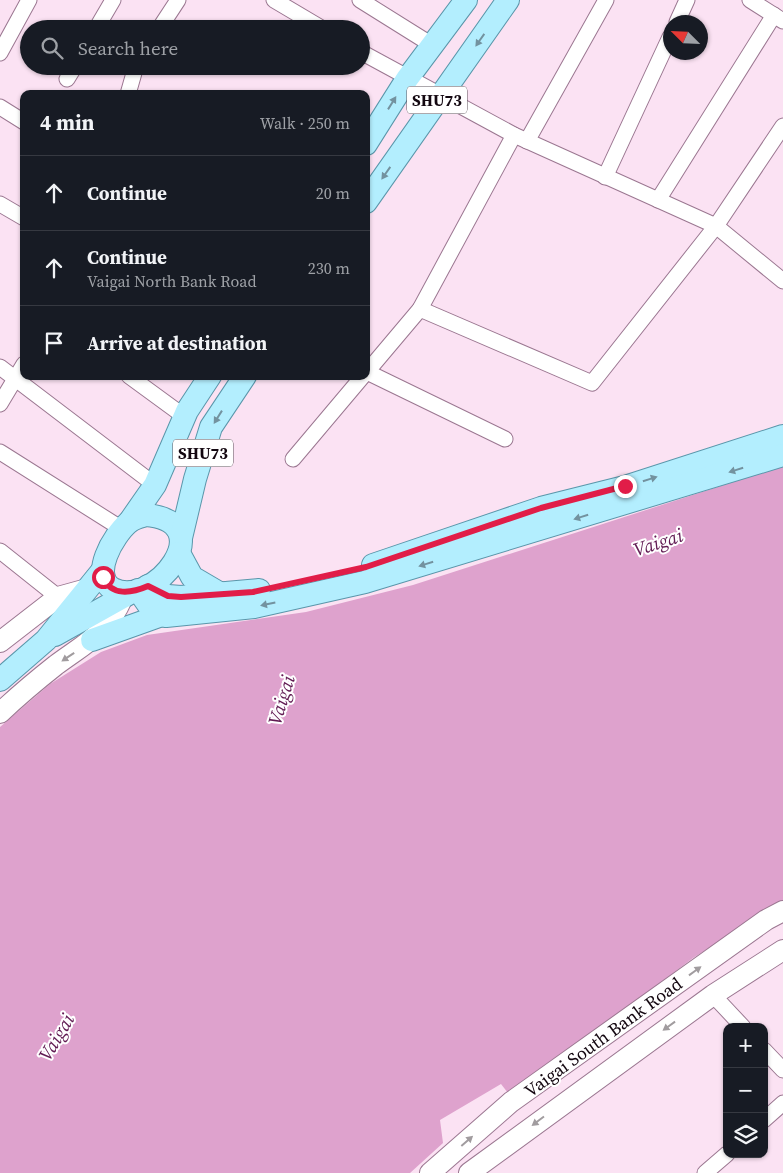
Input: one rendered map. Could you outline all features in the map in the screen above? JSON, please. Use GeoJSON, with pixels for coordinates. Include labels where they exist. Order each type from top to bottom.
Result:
{"type":"FeatureCollection","features":[{"type":"Feature","properties":{"kind":"main road","name":"SHU73"},"geometry":{"type":"LineString","coordinates":[[370,138],[407,79],[466,0]]}},
{"type":"Feature","properties":{"kind":"main road","name":"SHU73"},"geometry":{"type":"LineString","coordinates":[[370,196],[508,0]]}},
{"type":"Feature","properties":{"kind":"main road","name":"SHU73"},"geometry":{"type":"LineString","coordinates":[[0,680],[46,640],[102,571],[108,553],[155,485],[185,417],[208,380]]}},
{"type":"Feature","properties":{"kind":"main road","name":"SHU73"},"geometry":{"type":"LineString","coordinates":[[46,640],[165,573],[180,545],[195,478],[212,427],[242,380]]}},
{"type":"Feature","properties":{"kind":"main road"},"geometry":{"type":"LineString","coordinates":[[102,571],[105,581],[112,588],[168,596],[181,597],[253,592],[366,567],[541,508],[625,486],[783,436]]}},
{"type":"Feature","properties":{"kind":"main road"},"geometry":{"type":"LineString","coordinates":[[92,640],[162,615],[254,607],[366,582],[783,455]]}},
{"type":"Feature","properties":{"kind":"main road"},"geometry":{"type":"LineString","coordinates":[[126,525],[146,515],[161,518],[173,526],[192,577],[221,594]]}},
{"type":"Feature","properties":{"kind":"main road"},"geometry":{"type":"LineString","coordinates":[[135,591],[154,613],[162,615]]}},
{"type":"Feature","properties":{"kind":"street"},"geometry":{"type":"LineString","coordinates":[[0,53],[29,0]]}},
{"type":"Feature","properties":{"kind":"street"},"geometry":{"type":"LineString","coordinates":[[101,20],[112,0]]}},
{"type":"Feature","properties":{"kind":"street"},"geometry":{"type":"LineString","coordinates":[[166,20],[178,0]]}},
{"type":"Feature","properties":{"kind":"street"},"geometry":{"type":"LineString","coordinates":[[274,0],[307,20]]}},
{"type":"Feature","properties":{"kind":"street"},"geometry":{"type":"LineString","coordinates":[[360,0],[432,45]]}},
{"type":"Feature","properties":{"kind":"street"},"geometry":{"type":"LineString","coordinates":[[370,368],[420,308],[606,0]]}},
{"type":"Feature","properties":{"kind":"street"},"geometry":{"type":"LineString","coordinates":[[680,15],[687,0]]}},
{"type":"Feature","properties":{"kind":"street"},"geometry":{"type":"LineString","coordinates":[[658,200],[778,18],[750,0]]}},
{"type":"Feature","properties":{"kind":"street"},"geometry":{"type":"LineString","coordinates":[[606,177],[663,51]]}},
{"type":"Feature","properties":{"kind":"street"},"geometry":{"type":"LineString","coordinates":[[370,57],[407,79],[441,94],[521,138],[716,226],[783,280]]}},
{"type":"Feature","properties":{"kind":"street"},"geometry":{"type":"LineString","coordinates":[[129,90],[133,75]]}},
{"type":"Feature","properties":{"kind":"street"},"geometry":{"type":"LineString","coordinates":[[0,108],[20,120]]}},
{"type":"Feature","properties":{"kind":"street"},"geometry":{"type":"LineString","coordinates":[[420,308],[592,383],[716,226],[783,126]]}},
{"type":"Feature","properties":{"kind":"street"},"geometry":{"type":"LineString","coordinates":[[0,204],[20,216]]}},
{"type":"Feature","properties":{"kind":"street"},"geometry":{"type":"LineString","coordinates":[[0,367],[155,485]]}},
{"type":"Feature","properties":{"kind":"street"},"geometry":{"type":"LineString","coordinates":[[0,404],[20,371]]}},
{"type":"Feature","properties":{"kind":"street"},"geometry":{"type":"LineString","coordinates":[[370,373],[505,439]]}},
{"type":"Feature","properties":{"kind":"street"},"geometry":{"type":"LineString","coordinates":[[134,380],[185,417]]}},
{"type":"Feature","properties":{"kind":"street"},"geometry":{"type":"LineString","coordinates":[[293,459],[360,380]]}},
{"type":"Feature","properties":{"kind":"street"},"geometry":{"type":"LineString","coordinates":[[0,452],[126,525]]}},
{"type":"Feature","properties":{"kind":"street"},"geometry":{"type":"LineString","coordinates":[[0,551],[58,597]]}},
{"type":"Feature","properties":{"kind":"street"},"geometry":{"type":"LineString","coordinates":[[0,642],[58,597],[87,589]]}},
{"type":"Feature","properties":{"kind":"street"},"geometry":{"type":"LineString","coordinates":[[0,713],[57,664],[92,640],[135,591]]}},
{"type":"Feature","properties":{"kind":"street","name":"Vaigai South Bank Road"},"geometry":{"type":"LineString","coordinates":[[430,1173],[511,1102],[766,920],[783,911]]}},
{"type":"Feature","properties":{"kind":"street","name":"Vaigai South Bank Road"},"geometry":{"type":"LineString","coordinates":[[468,1173],[712,995],[783,950]]}},
{"type":"Feature","properties":{"kind":"street"},"geometry":{"type":"LineString","coordinates":[[712,995],[739,1023]]}},
{"type":"Feature","properties":{"kind":"street"},"geometry":{"type":"LineString","coordinates":[[768,1054],[783,1070]]}},
{"type":"Feature","properties":{"kind":"street"},"geometry":{"type":"LineString","coordinates":[[768,1116],[783,1103]]}},
{"type":"Feature","properties":{"kind":"street"},"geometry":{"type":"LineString","coordinates":[[705,1173],[723,1157]]}},
{"type":"Feature","properties":{"kind":"water","name":"Vaigai"},"geometry":{"type":"Polygon","coordinates":[[[783,466],[783,901],[693,958],[619,1014],[508,1093],[501,1084],[440,1120],[443,1143],[410,1173],[0,1173],[0,727],[50,684],[101,652],[147,635],[306,612],[413,585],[783,466]]]}},
{"type":"Feature","properties":{"kind":"route"},"geometry":{"type":"LineString","coordinates":[[103,577],[107,585],[124,592],[132,592],[148,586],[168,596],[181,597],[253,592],[366,567],[541,508],[625,486]]}}]}
